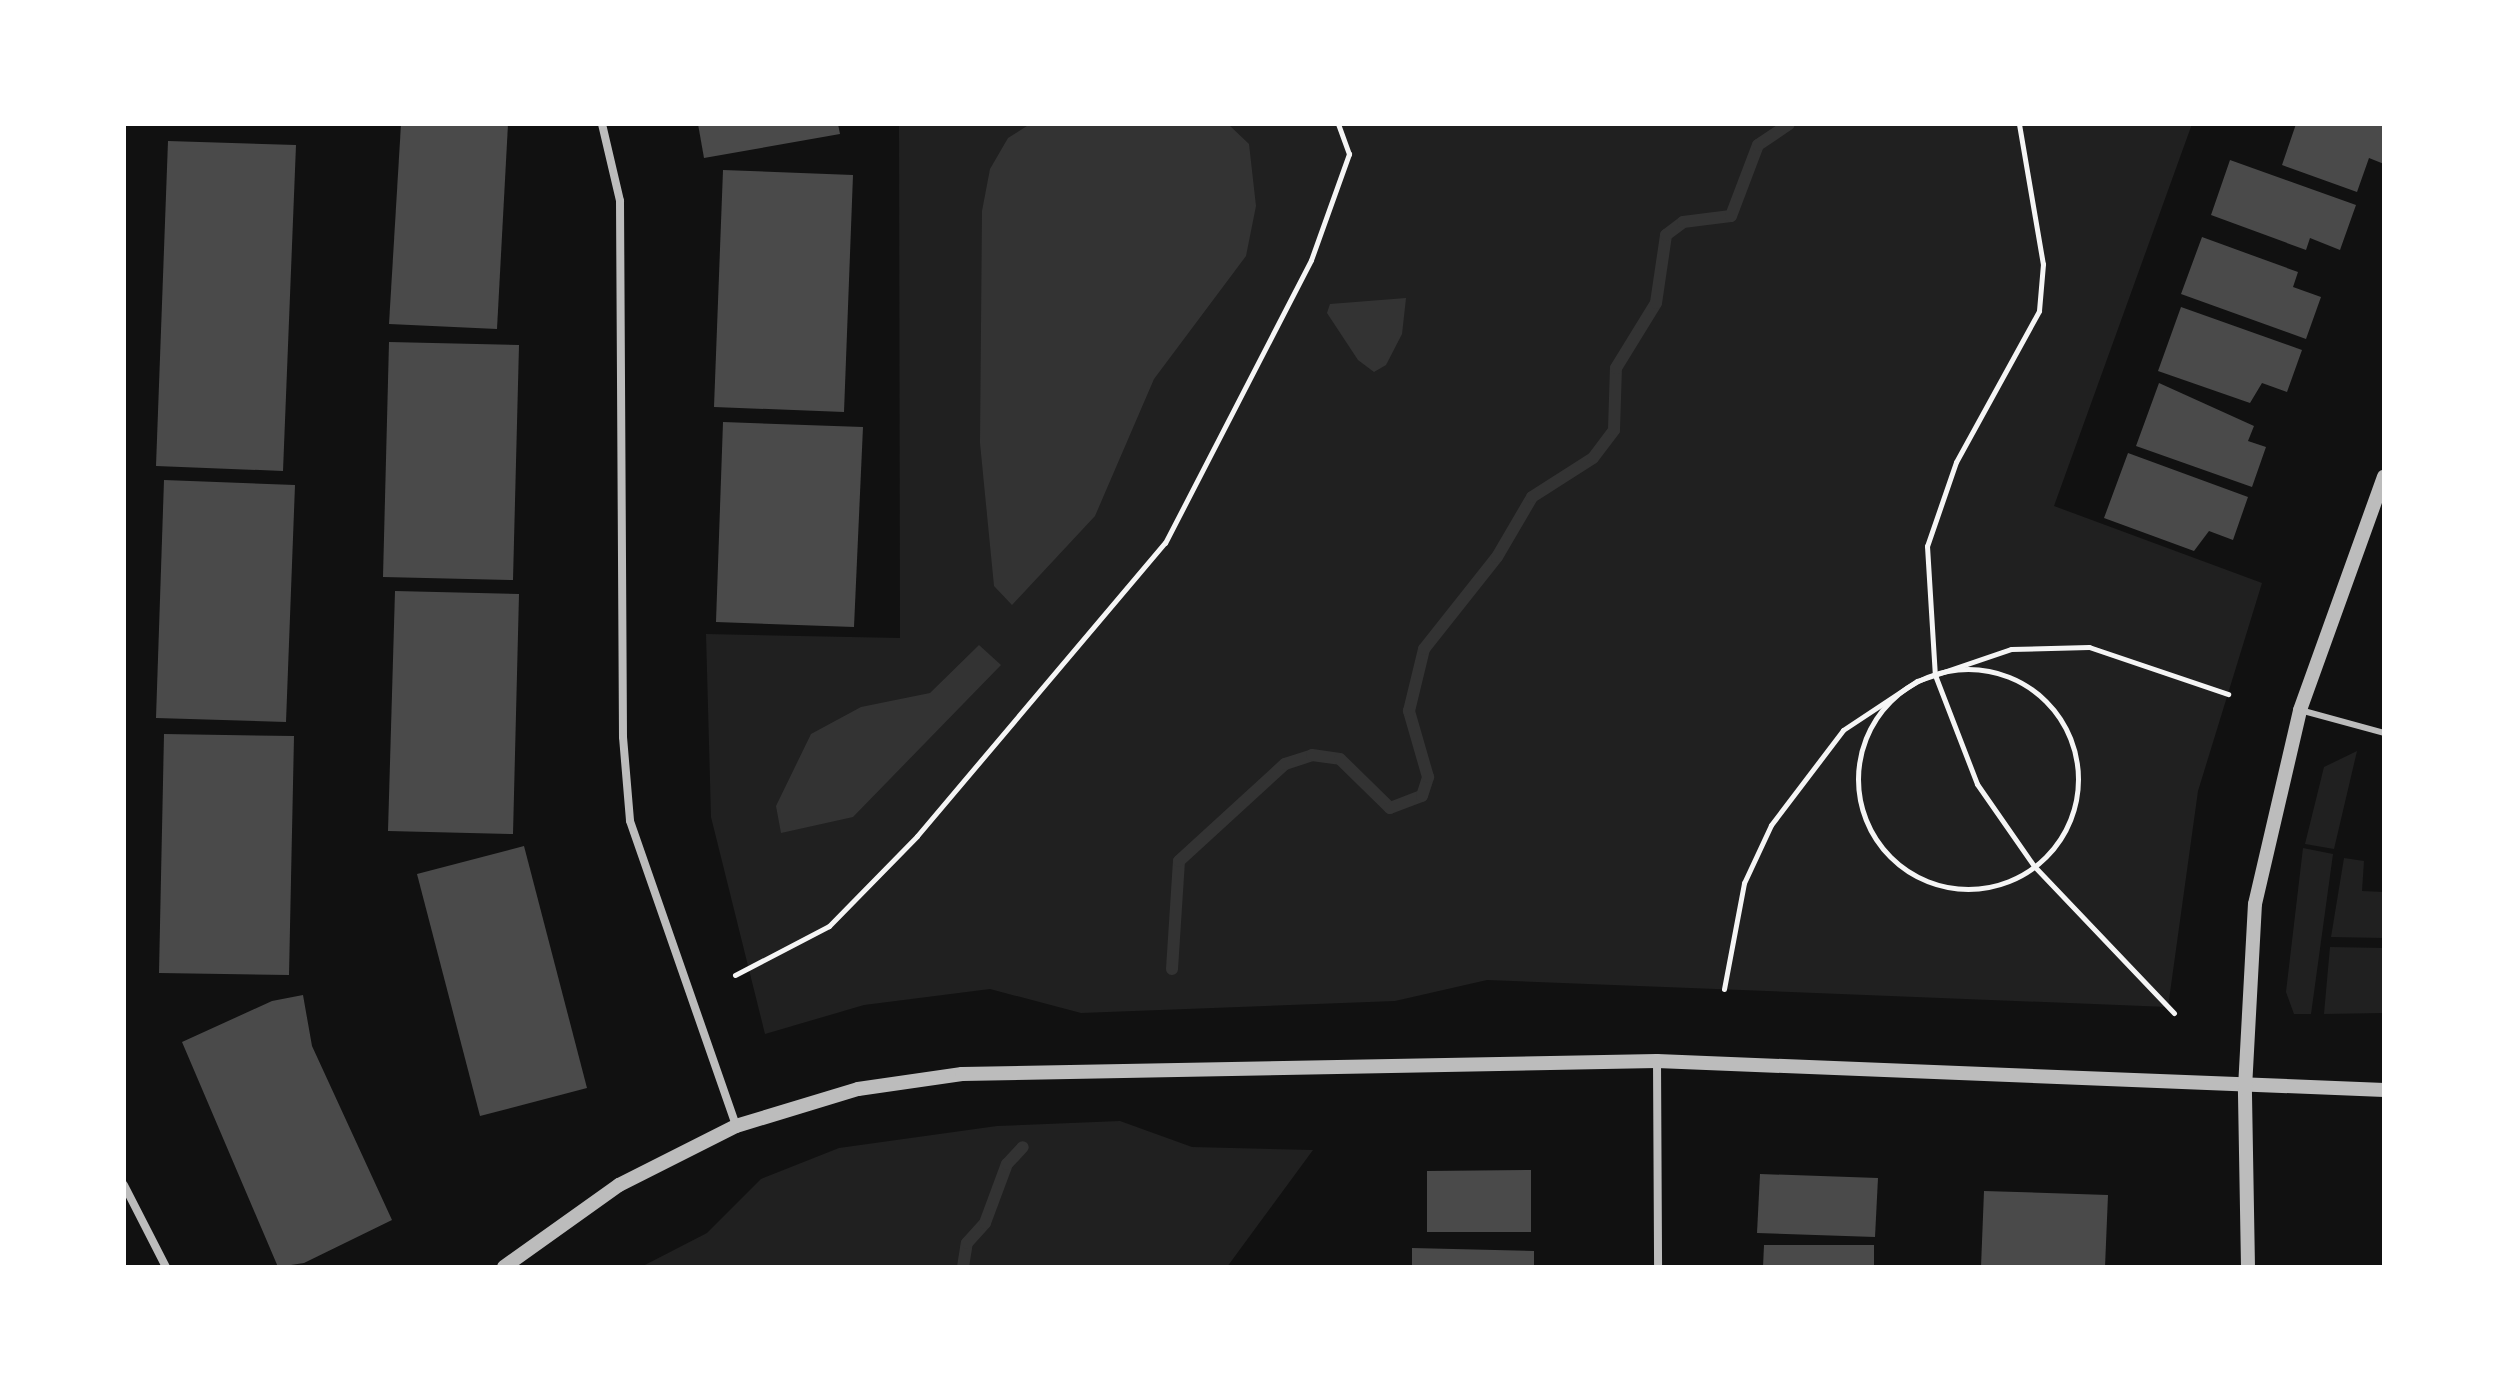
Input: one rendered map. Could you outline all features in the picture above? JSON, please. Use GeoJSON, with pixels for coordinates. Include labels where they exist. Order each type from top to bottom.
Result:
{"type":"FeatureCollection","features":[{"type":"Feature","properties":{"kind":"street"},"geometry":{"type":"LineString","coordinates":[[602,124],[620,201],[623,737],[630,821],[736,1126]]}},
{"type":"Feature","properties":{"kind":"street"},"geometry":{"type":"LineString","coordinates":[[2248,1267],[2245,1088],[2255,904],[2300,710],[2384,477]]}},
{"type":"Feature","properties":{"kind":"street"},"geometry":{"type":"LineString","coordinates":[[1657,1061],[1658,1267]]}},
{"type":"Feature","properties":{"kind":"street"},"geometry":{"type":"LineString","coordinates":[[504,1267],[619,1185],[736,1126],[858,1089],[962,1074],[1657,1061],[2245,1088],[2384,1090]]}},
{"type":"Feature","properties":{"kind":"street"},"geometry":{"type":"LineString","coordinates":[[124,1185],[166,1267]]}},
{"type":"Feature","properties":{"kind":"lane"},"geometry":{"type":"LineString","coordinates":[[2300,710],[2384,733]]}},
{"type":"Feature","properties":{"kind":"path"},"geometry":{"type":"LineString","coordinates":[[735,975],[829,926],[917,836],[1165,543],[1311,260],[1349,154],[1338,124]]}},
{"type":"Feature","properties":{"kind":"path"},"geometry":{"type":"LineString","coordinates":[[2019,124],[2043,264],[2039,311],[1956,462],[1927,546],[1935,675],[1977,784],[2034,866],[2174,1013]]}},
{"type":"Feature","properties":{"kind":"path"},"geometry":{"type":"LineString","coordinates":[[1724,989],[1744,883],[1771,825],[1843,730],[1917,681],[2011,649],[2089,647],[2228,694]]}},
{"type":"Feature","properties":{"kind":"path"},"geometry":{"type":"LineString","coordinates":[[1917,681],[1871,726],[1859,760],[1858,797],[1870,831],[1892,860],[1922,880],[1957,889],[1993,887],[2034,866],[2072,817],[2078,781],[2061,719],[2012,677],[1981,669],[1935,675]]}},
{"type":"Feature","properties":{"kind":"shaded area"},"geometry":{"type":"Polygon","coordinates":[[[899,124],[2192,124],[2054,506],[2262,583],[2198,791],[2168,1007],[1487,980],[1395,1001],[1081,1013],[990,989],[864,1005],[765,1034],[711,817],[706,634],[900,638],[899,124]]]}},
{"type":"Feature","properties":{"kind":"shaded area"},"geometry":{"type":"Polygon","coordinates":[[[1030,124],[1228,124],[1249,144],[1256,206],[1246,256],[1154,379],[1095,516],[1012,605],[994,586],[980,443],[982,211],[990,169],[1008,138],[1030,124]]]}},
{"type":"Feature","properties":{"kind":"shaded area"},"geometry":{"type":"Polygon","coordinates":[[[1406,298],[1402,334],[1386,365],[1374,372],[1358,360],[1327,313],[1330,304],[1406,298]]]}},
{"type":"Feature","properties":{"kind":"shaded area"},"geometry":{"type":"Polygon","coordinates":[[[979,645],[1001,665],[853,817],[781,833],[776,806],[811,734],[861,707],[930,693],[979,645]]]}},
{"type":"Feature","properties":{"kind":"shaded area"},"geometry":{"type":"Polygon","coordinates":[[[2357,751],[2334,849],[2305,844],[2324,767],[2357,751]]]}},
{"type":"Feature","properties":{"kind":"shaded area"},"geometry":{"type":"Polygon","coordinates":[[[2303,848],[2333,854],[2311,1014],[2294,1014],[2286,992],[2303,848]]]}},
{"type":"Feature","properties":{"kind":"shaded area"},"geometry":{"type":"Polygon","coordinates":[[[2344,858],[2364,861],[2362,891],[2384,892],[2384,938],[2331,937],[2344,858]]]}},
{"type":"Feature","properties":{"kind":"shaded area"},"geometry":{"type":"Polygon","coordinates":[[[2330,947],[2384,948],[2384,1013],[2324,1014],[2330,947]]]}},
{"type":"Feature","properties":{"kind":"shaded area"},"geometry":{"type":"Polygon","coordinates":[[[1120,1121],[1192,1147],[1313,1150],[1227,1267],[641,1267],[707,1233],[761,1179],[839,1148],[997,1126],[1120,1121]]]}},
{"type":"Feature","properties":{"kind":"building"},"geometry":{"type":"Polygon","coordinates":[[[401,124],[508,124],[497,329],[389,324],[401,124]]]}},
{"type":"Feature","properties":{"kind":"building"},"geometry":{"type":"Polygon","coordinates":[[[698,124],[838,124],[840,134],[704,158],[698,124]]]}},
{"type":"Feature","properties":{"kind":"building"},"geometry":{"type":"Polygon","coordinates":[[[2296,124],[2384,124],[2384,164],[2369,158],[2357,192],[2282,165],[2296,124]]]}},
{"type":"Feature","properties":{"kind":"building"},"geometry":{"type":"Polygon","coordinates":[[[168,141],[296,145],[283,471],[156,466],[168,141]]]}},
{"type":"Feature","properties":{"kind":"building"},"geometry":{"type":"Polygon","coordinates":[[[2230,160],[2356,205],[2340,250],[2310,238],[2306,250],[2211,215],[2230,160]]]}},
{"type":"Feature","properties":{"kind":"building"},"geometry":{"type":"Polygon","coordinates":[[[723,170],[853,175],[844,412],[714,407],[723,170]]]}},
{"type":"Feature","properties":{"kind":"building"},"geometry":{"type":"Polygon","coordinates":[[[2202,237],[2298,272],[2293,287],[2321,297],[2306,339],[2181,294],[2202,237]]]}},
{"type":"Feature","properties":{"kind":"building"},"geometry":{"type":"Polygon","coordinates":[[[2181,307],[2302,350],[2287,392],[2262,383],[2250,403],[2158,371],[2181,307]]]}},
{"type":"Feature","properties":{"kind":"building"},"geometry":{"type":"Polygon","coordinates":[[[389,342],[519,345],[513,580],[383,577],[389,342]]]}},
{"type":"Feature","properties":{"kind":"building"},"geometry":{"type":"Polygon","coordinates":[[[2159,383],[2254,426],[2248,441],[2266,447],[2252,487],[2136,446],[2159,383]]]}},
{"type":"Feature","properties":{"kind":"building"},"geometry":{"type":"Polygon","coordinates":[[[723,422],[863,427],[854,627],[716,622],[723,422]]]}},
{"type":"Feature","properties":{"kind":"building"},"geometry":{"type":"Polygon","coordinates":[[[2128,453],[2248,497],[2233,540],[2209,531],[2194,551],[2104,518],[2128,453]]]}},
{"type":"Feature","properties":{"kind":"building"},"geometry":{"type":"Polygon","coordinates":[[[164,480],[295,485],[286,722],[156,718],[164,480]]]}},
{"type":"Feature","properties":{"kind":"building"},"geometry":{"type":"Polygon","coordinates":[[[395,591],[519,594],[513,834],[388,831],[395,591]]]}},
{"type":"Feature","properties":{"kind":"building"},"geometry":{"type":"Polygon","coordinates":[[[164,734],[294,736],[289,975],[159,973],[164,734]]]}},
{"type":"Feature","properties":{"kind":"building"},"geometry":{"type":"Polygon","coordinates":[[[524,846],[587,1088],[480,1116],[417,874],[524,846]]]}},
{"type":"Feature","properties":{"kind":"building"},"geometry":{"type":"Polygon","coordinates":[[[303,995],[312,1046],[392,1220],[304,1263],[278,1267],[182,1042],[272,1001],[303,995]]]}},
{"type":"Feature","properties":{"kind":"building"},"geometry":{"type":"Polygon","coordinates":[[[1531,1170],[1531,1232],[1427,1232],[1427,1171],[1531,1170]]]}},
{"type":"Feature","properties":{"kind":"building"},"geometry":{"type":"Polygon","coordinates":[[[1760,1174],[1878,1178],[1875,1237],[1757,1233],[1760,1174]]]}},
{"type":"Feature","properties":{"kind":"building"},"geometry":{"type":"Polygon","coordinates":[[[1984,1191],[2108,1195],[2105,1267],[1981,1267],[1984,1191]]]}},
{"type":"Feature","properties":{"kind":"building"},"geometry":{"type":"Polygon","coordinates":[[[1764,1245],[1874,1245],[1874,1267],[1763,1267],[1764,1245]]]}},
{"type":"Feature","properties":{"kind":"building"},"geometry":{"type":"Polygon","coordinates":[[[1412,1248],[1534,1251],[1534,1267],[1412,1267],[1412,1248]]]}},
{"type":"Feature","properties":{"kind":"waterway"},"geometry":{"type":"LineString","coordinates":[[1172,969],[1179,861],[1285,764],[1312,755],[1340,759],[1390,808],[1422,796],[1428,777],[1409,711],[1424,649],[1497,557],[1532,497],[1593,458],[1614,430],[1616,368],[1656,303],[1666,235],[1683,222],[1731,216],[1758,145],[1789,124]]}},
{"type":"Feature","properties":{"kind":"waterway"},"geometry":{"type":"LineString","coordinates":[[963,1267],[967,1243],[985,1223],[1007,1164],[1023,1147]]}}]}
